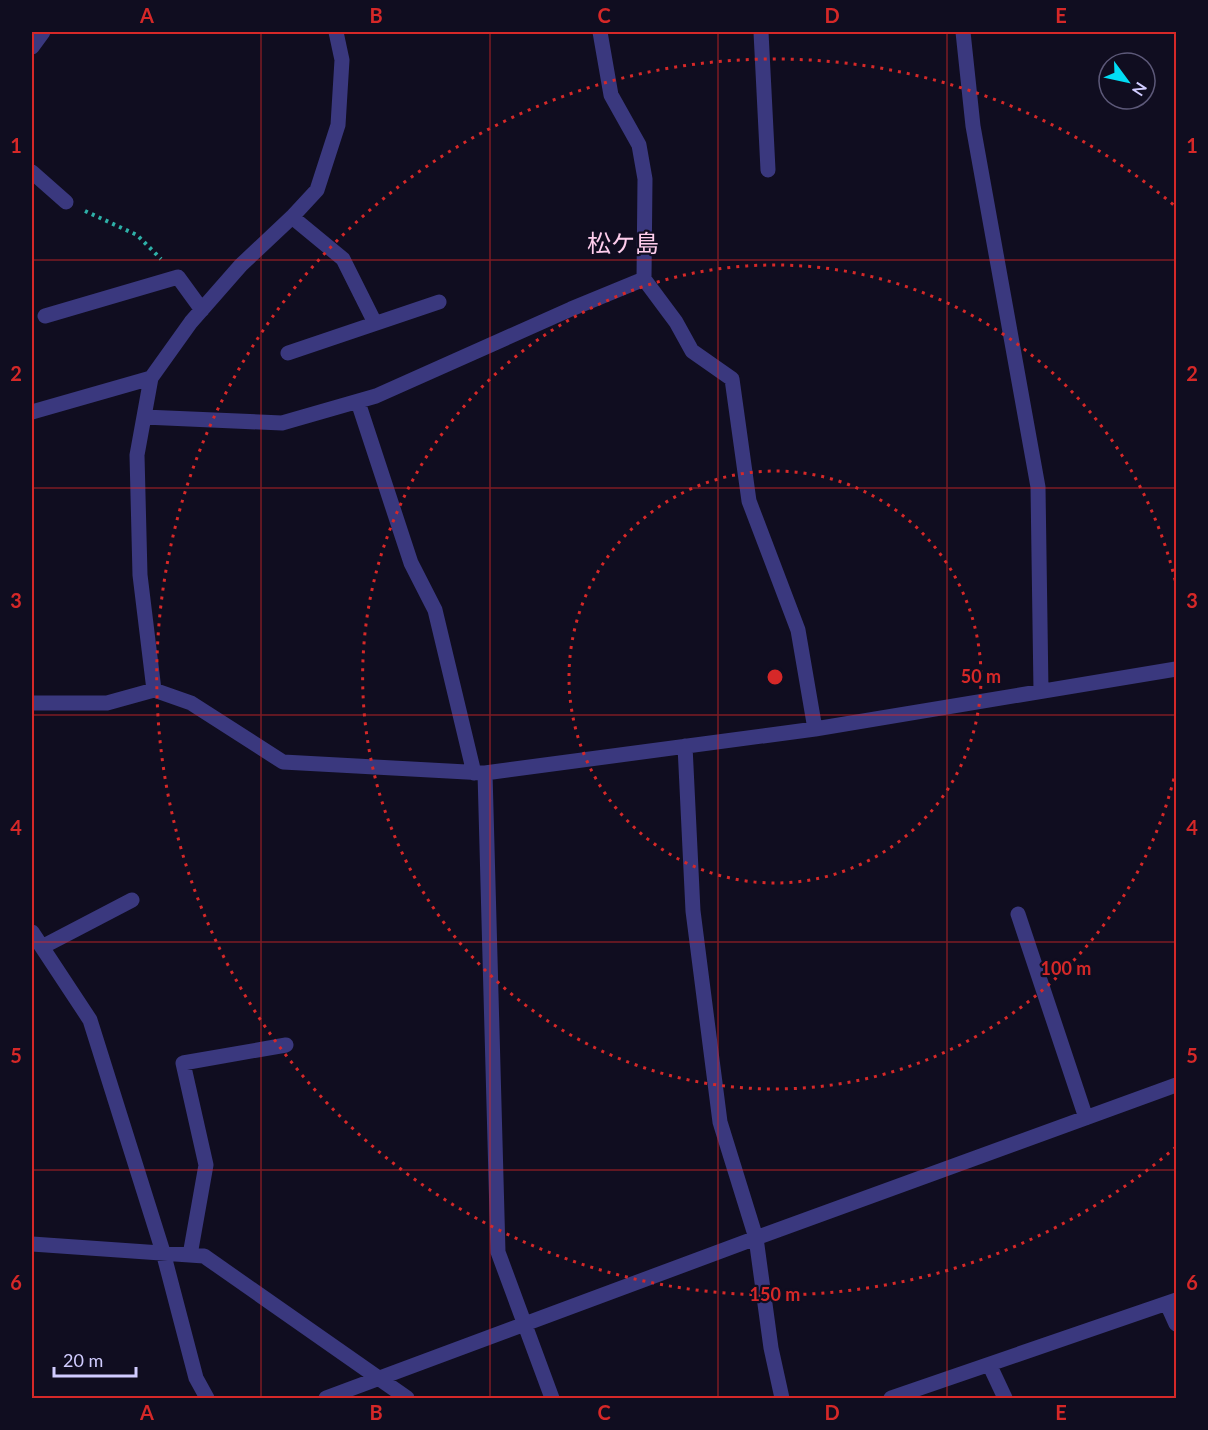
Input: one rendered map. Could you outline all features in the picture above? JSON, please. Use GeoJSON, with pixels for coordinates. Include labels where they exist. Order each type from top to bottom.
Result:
{"type":"FeatureCollection","features":[{"type":"Feature","properties":{"kind":"street"},"geometry":{"type":"LineString","coordinates":[[32,47],[42,32]]}},
{"type":"Feature","properties":{"kind":"street"},"geometry":{"type":"LineString","coordinates":[[154,690],[140,575],[137,455],[151,378],[202,310],[241,265],[317,190],[338,125],[342,60],[336,32]]}},
{"type":"Feature","properties":{"kind":"street"},"geometry":{"type":"LineString","coordinates":[[600,32],[611,95],[639,145],[645,179],[644,279],[676,322],[692,351],[732,379],[749,501],[798,630],[815,729]]}},
{"type":"Feature","properties":{"kind":"street"},"geometry":{"type":"LineString","coordinates":[[761,32],[768,170]]}},
{"type":"Feature","properties":{"kind":"street"},"geometry":{"type":"LineString","coordinates":[[963,32],[974,126],[1038,487],[1041,692]]}},
{"type":"Feature","properties":{"kind":"street"},"geometry":{"type":"LineString","coordinates":[[32,172],[66,202]]}},
{"type":"Feature","properties":{"kind":"street"},"geometry":{"type":"LineString","coordinates":[[292,217],[343,259],[375,324]]}},
{"type":"Feature","properties":{"kind":"street"},"geometry":{"type":"LineString","coordinates":[[45,316],[178,277],[202,310]]}},
{"type":"Feature","properties":{"kind":"street"},"geometry":{"type":"LineString","coordinates":[[144,417],[282,423],[376,396],[644,279]]}},
{"type":"Feature","properties":{"kind":"street"},"geometry":{"type":"LineString","coordinates":[[288,353],[439,302]]}},
{"type":"Feature","properties":{"kind":"street"},"geometry":{"type":"LineString","coordinates":[[32,412],[151,378]]}},
{"type":"Feature","properties":{"kind":"street"},"geometry":{"type":"LineString","coordinates":[[358,402],[411,562],[435,610],[480,773],[498,1252],[552,1398]]}},
{"type":"Feature","properties":{"kind":"street"},"geometry":{"type":"LineString","coordinates":[[32,703],[107,703],[154,690],[190,704],[282,762],[480,773],[815,729],[1176,669]]}},
{"type":"Feature","properties":{"kind":"street"},"geometry":{"type":"LineString","coordinates":[[685,746],[693,911],[720,1122],[756,1238],[771,1348],[782,1398]]}},
{"type":"Feature","properties":{"kind":"street"},"geometry":{"type":"LineString","coordinates":[[42,947],[132,900]]}},
{"type":"Feature","properties":{"kind":"street"},"geometry":{"type":"LineString","coordinates":[[1018,914],[1086,1118]]}},
{"type":"Feature","properties":{"kind":"street"},"geometry":{"type":"LineString","coordinates":[[32,932],[90,1020],[163,1252],[196,1378],[207,1398]]}},
{"type":"Feature","properties":{"kind":"street"},"geometry":{"type":"LineString","coordinates":[[190,1255],[206,1166],[183,1063],[286,1045]]}},
{"type":"Feature","properties":{"kind":"street"},"geometry":{"type":"LineString","coordinates":[[326,1398],[1176,1085]]}},
{"type":"Feature","properties":{"kind":"street"},"geometry":{"type":"LineString","coordinates":[[32,1244],[204,1256],[407,1398]]}},
{"type":"Feature","properties":{"kind":"street"},"geometry":{"type":"LineString","coordinates":[[891,1398],[1172,1302],[1176,1324]]}},
{"type":"Feature","properties":{"kind":"street"},"geometry":{"type":"LineString","coordinates":[[990,1366],[1005,1398]]}},
{"type":"Feature","properties":{"kind":"path"},"geometry":{"type":"LineString","coordinates":[[66,202],[137,235],[178,277]]}},
{"type":"Feature","properties":{"kind":"district","name":"松ケ島"},"geometry":{"type":"Point","coordinates":[623,242]}}]}
